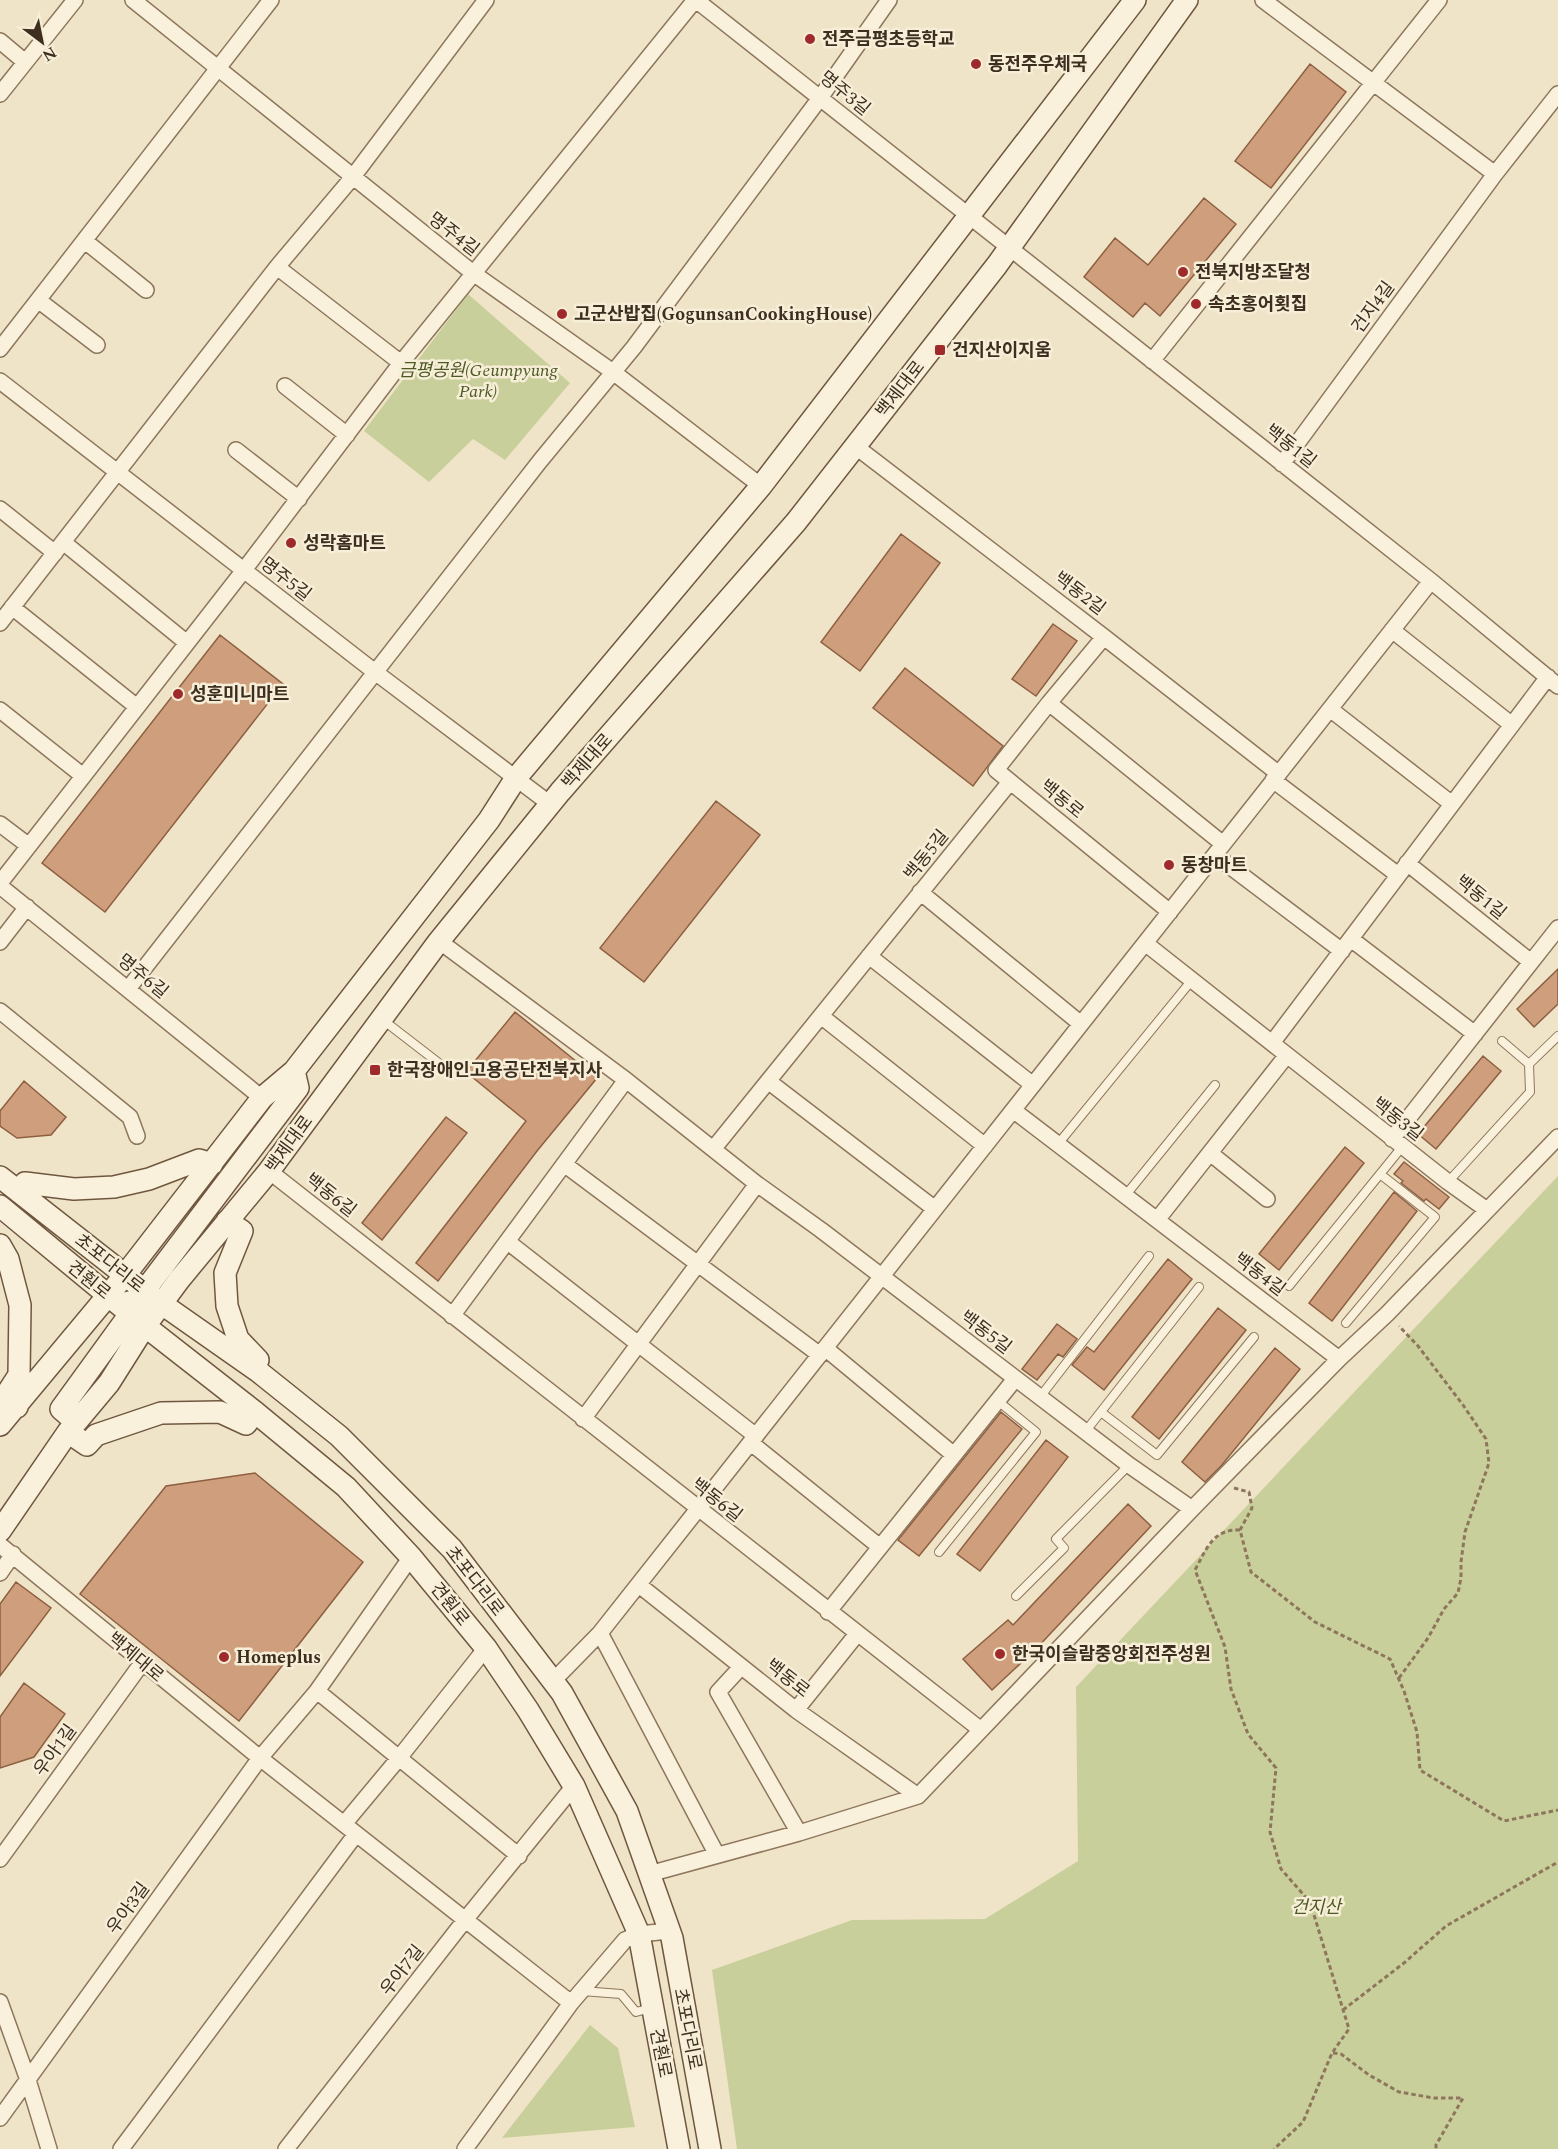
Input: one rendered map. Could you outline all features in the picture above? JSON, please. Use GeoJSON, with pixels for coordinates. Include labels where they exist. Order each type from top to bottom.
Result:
{"type":"FeatureCollection","features":[{"type":"Feature","properties":{"kind":"street"},"geometry":{"type":"LineString","coordinates":[[0,94],[75,0]]}},
{"type":"Feature","properties":{"kind":"street","name":"명주4길"},"geometry":{"type":"LineString","coordinates":[[133,0],[473,273],[613,372],[760,486]]}},
{"type":"Feature","properties":{"kind":"street"},"geometry":{"type":"LineString","coordinates":[[0,350],[271,0]]}},
{"type":"Feature","properties":{"kind":"street"},"geometry":{"type":"LineString","coordinates":[[0,623],[277,267],[352,178],[486,0]]}},
{"type":"Feature","properties":{"kind":"street"},"geometry":{"type":"LineString","coordinates":[[0,884],[299,499],[400,363],[696,0]]}},
{"type":"Feature","properties":{"kind":"street","name":"명주3길"},"geometry":{"type":"LineString","coordinates":[[696,0],[1008,249]]}},
{"type":"Feature","properties":{"kind":"street"},"geometry":{"type":"LineString","coordinates":[[128,989],[540,461],[634,347],[820,98],[889,0]]}},
{"type":"Feature","properties":{"kind":"street"},"geometry":{"type":"LineString","coordinates":[[0,1425],[125,1275],[262,1098],[294,1071],[489,820],[516,778],[760,486],[1134,0]]}},
{"type":"Feature","properties":{"kind":"street","name":"백제대로"},"geometry":{"type":"LineString","coordinates":[[0,1531],[72,1427],[109,1383],[137,1320],[162,1304],[227,1221],[270,1171],[439,941],[550,804],[796,522],[1008,249],[1187,0]]}},
{"type":"Feature","properties":{"kind":"street"},"geometry":{"type":"LineString","coordinates":[[1263,0],[1495,174]]}},
{"type":"Feature","properties":{"kind":"street"},"geometry":{"type":"LineString","coordinates":[[1152,361],[1439,0]]}},
{"type":"Feature","properties":{"kind":"street"},"geometry":{"type":"LineString","coordinates":[[0,41],[25,62]]}},
{"type":"Feature","properties":{"kind":"street","name":"건지4길"},"geometry":{"type":"LineString","coordinates":[[1282,464],[1495,174],[1558,94]]}},
{"type":"Feature","properties":{"kind":"street"},"geometry":{"type":"LineString","coordinates":[[85,241],[146,290]]}},
{"type":"Feature","properties":{"kind":"street","name":"백동1길"},"geometry":{"type":"LineString","coordinates":[[1008,249],[1431,581],[1553,681],[1512,725],[1346,945]]}},
{"type":"Feature","properties":{"kind":"street"},"geometry":{"type":"LineString","coordinates":[[277,267],[400,363]]}},
{"type":"Feature","properties":{"kind":"street"},"geometry":{"type":"LineString","coordinates":[[38,300],[97,345]]}},
{"type":"Feature","properties":{"kind":"street","name":"명주5길"},"geometry":{"type":"LineString","coordinates":[[0,381],[375,672],[550,804]]}},
{"type":"Feature","properties":{"kind":"street"},"geometry":{"type":"LineString","coordinates":[[285,386],[347,435]]}},
{"type":"Feature","properties":{"kind":"street","name":"백동2길"},"geometry":{"type":"LineString","coordinates":[[855,446],[1104,637],[1276,777]]}},
{"type":"Feature","properties":{"kind":"street"},"geometry":{"type":"LineString","coordinates":[[236,450],[299,499]]}},
{"type":"Feature","properties":{"kind":"street"},"geometry":{"type":"LineString","coordinates":[[0,509],[59,547],[188,643]]}},
{"type":"Feature","properties":{"kind":"street"},"geometry":{"type":"LineString","coordinates":[[552,1682],[600,1633],[639,1585],[1431,581]]}},
{"type":"Feature","properties":{"kind":"street"},"geometry":{"type":"LineString","coordinates":[[12,607],[137,707]]}},
{"type":"Feature","properties":{"kind":"street"},"geometry":{"type":"LineString","coordinates":[[1392,630],[1512,725]]}},
{"type":"Feature","properties":{"kind":"street"},"geometry":{"type":"LineString","coordinates":[[1010,782],[996,771],[1104,637]]}},
{"type":"Feature","properties":{"kind":"street"},"geometry":{"type":"LineString","coordinates":[[1049,703],[1219,850],[1346,945],[1475,1034]]}},
{"type":"Feature","properties":{"kind":"street"},"geometry":{"type":"LineString","coordinates":[[1330,709],[1452,804]]}},
{"type":"Feature","properties":{"kind":"street"},"geometry":{"type":"LineString","coordinates":[[0,710],[83,776]]}},
{"type":"Feature","properties":{"kind":"street"},"geometry":{"type":"LineString","coordinates":[[1276,777],[1402,869]]}},
{"type":"Feature","properties":{"kind":"street","name":"백동5길"},"geometry":{"type":"LineString","coordinates":[[714,1148],[1010,782]]}},
{"type":"Feature","properties":{"kind":"street","name":"백동로"},"geometry":{"type":"LineString","coordinates":[[1010,782],[1170,912]]}},
{"type":"Feature","properties":{"kind":"street"},"geometry":{"type":"LineString","coordinates":[[0,824],[29,846]]}},
{"type":"Feature","properties":{"kind":"street","name":"백동1길"},"geometry":{"type":"LineString","coordinates":[[1402,869],[1531,962]]}},
{"type":"Feature","properties":{"kind":"street","name":"명주6길"},"geometry":{"type":"LineString","coordinates":[[0,884],[262,1098]]}},
{"type":"Feature","properties":{"kind":"street"},"geometry":{"type":"LineString","coordinates":[[920,892],[1081,1024]]}},
{"type":"Feature","properties":{"kind":"street"},"geometry":{"type":"LineString","coordinates":[[0,942],[27,907]]}},
{"type":"Feature","properties":{"kind":"street"},"geometry":{"type":"LineString","coordinates":[[1397,1143],[1475,1034],[1558,928]]}},
{"type":"Feature","properties":{"kind":"street","name":"백동5길"},"geometry":{"type":"LineString","coordinates":[[439,941],[626,1080],[757,1184],[882,1276],[1085,1432],[1192,1509]]}},
{"type":"Feature","properties":{"kind":"street","name":"백동3길"},"geometry":{"type":"LineString","coordinates":[[1145,943],[1397,1143],[1487,1210]]}},
{"type":"Feature","properties":{"kind":"street"},"geometry":{"type":"LineString","coordinates":[[1272,1043],[1346,945]]}},
{"type":"Feature","properties":{"kind":"street"},"geometry":{"type":"LineString","coordinates":[[869,956],[1033,1085]]}},
{"type":"Feature","properties":{"kind":"street"},"geometry":{"type":"LineString","coordinates":[[0,1011],[130,1117],[137,1136]]}},
{"type":"Feature","properties":{"kind":"street"},"geometry":{"type":"LineString","coordinates":[[820,1016],[985,1146]]}},
{"type":"Feature","properties":{"kind":"street"},"geometry":{"type":"LineString","coordinates":[[1157,1220],[1287,1055]]}},
{"type":"Feature","properties":{"kind":"street"},"geometry":{"type":"LineString","coordinates":[[137,1320],[145,1290],[298,1088],[294,1071]]}},
{"type":"Feature","properties":{"kind":"street"},"geometry":{"type":"LineString","coordinates":[[452,1316],[626,1080]]}},
{"type":"Feature","properties":{"kind":"street"},"geometry":{"type":"LineString","coordinates":[[768,1081],[935,1209]]}},
{"type":"Feature","properties":{"kind":"street","name":"백동4길"},"geometry":{"type":"LineString","coordinates":[[1013,1110],[1339,1359]]}},
{"type":"Feature","properties":{"kind":"street"},"geometry":{"type":"LineString","coordinates":[[649,1874],[798,1833],[918,1796],[1192,1509],[1339,1359],[1387,1314],[1558,1137]]}},
{"type":"Feature","properties":{"kind":"street"},"geometry":{"type":"LineString","coordinates":[[1210,1153],[1268,1199]]}},
{"type":"Feature","properties":{"kind":"street"},"geometry":{"type":"LineString","coordinates":[[19,1192],[25,1182],[74,1189],[114,1187],[149,1179],[199,1160],[212,1164]]}},
{"type":"Feature","properties":{"kind":"street"},"geometry":{"type":"LineString","coordinates":[[564,1164],[698,1264],[822,1352],[954,1455]]}},
{"type":"Feature","properties":{"kind":"street","name":"백동6길"},"geometry":{"type":"LineString","coordinates":[[270,1171],[828,1612],[981,1730]]}},
{"type":"Feature","properties":{"kind":"street","name":"초포다리로"},"geometry":{"type":"LineString","coordinates":[[0,1177],[162,1304],[259,1372],[339,1436],[452,1549],[562,1693],[627,1810],[669,1931],[710,2149]]}},
{"type":"Feature","properties":{"kind":"street"},"geometry":{"type":"LineString","coordinates":[[583,1419],[757,1184]]}},
{"type":"Feature","properties":{"kind":"street","name":"견훤로"},"geometry":{"type":"LineString","coordinates":[[1,1210],[346,1487],[411,1557],[486,1648],[528,1710],[574,1786],[639,1934],[679,2149]]}},
{"type":"Feature","properties":{"kind":"street"},"geometry":{"type":"LineString","coordinates":[[227,1221],[242,1231],[225,1273],[227,1306],[238,1340],[263,1365],[259,1372]]}},
{"type":"Feature","properties":{"kind":"street"},"geometry":{"type":"LineString","coordinates":[[508,1242],[638,1344],[880,1547]]}},
{"type":"Feature","properties":{"kind":"street"},"geometry":{"type":"LineString","coordinates":[[0,1245],[8,1259],[20,1305],[19,1375],[4,1398],[17,1407]]}},
{"type":"Feature","properties":{"kind":"street"},"geometry":{"type":"LineString","coordinates":[[125,1275],[137,1320]]}},
{"type":"Feature","properties":{"kind":"street"},"geometry":{"type":"LineString","coordinates":[[828,1612],[1015,1378]]}},
{"type":"Feature","properties":{"kind":"street"},"geometry":{"type":"LineString","coordinates":[[72,1427],[87,1445],[96,1435],[161,1413],[220,1412],[246,1424],[255,1412]]}},
{"type":"Feature","properties":{"kind":"street","name":"백제대로"},"geometry":{"type":"LineString","coordinates":[[0,1573],[6,1549],[260,1758]]}},
{"type":"Feature","properties":{"kind":"street","name":"우아3길"},"geometry":{"type":"LineString","coordinates":[[0,2118],[260,1758],[317,1691],[411,1557]]}},
{"type":"Feature","properties":{"kind":"street","name":"백동로"},"geometry":{"type":"LineString","coordinates":[[639,1585],[796,1710],[918,1796]]}},
{"type":"Feature","properties":{"kind":"street"},"geometry":{"type":"LineString","coordinates":[[600,1633],[717,1855]]}},
{"type":"Feature","properties":{"kind":"street"},"geometry":{"type":"LineString","coordinates":[[796,1710],[857,1634]]}},
{"type":"Feature","properties":{"kind":"street"},"geometry":{"type":"LineString","coordinates":[[121,2149],[399,1758],[486,1648]]}},
{"type":"Feature","properties":{"kind":"street","name":"우아1길"},"geometry":{"type":"LineString","coordinates":[[0,1859],[142,1663]]}},
{"type":"Feature","properties":{"kind":"street"},"geometry":{"type":"LineString","coordinates":[[741,1666],[718,1692],[798,1833]]}},
{"type":"Feature","properties":{"kind":"street"},"geometry":{"type":"LineString","coordinates":[[317,1691],[519,1856]]}},
{"type":"Feature","properties":{"kind":"street"},"geometry":{"type":"LineString","coordinates":[[260,1758],[571,2003]]}},
{"type":"Feature","properties":{"kind":"street","name":"우아7길"},"geometry":{"type":"LineString","coordinates":[[286,2149],[465,1920],[574,1786]]}},
{"type":"Feature","properties":{"kind":"street"},"geometry":{"type":"LineString","coordinates":[[465,2149],[571,2003],[625,1940],[639,1934],[669,1931]]}},
{"type":"Feature","properties":{"kind":"street"},"geometry":{"type":"LineString","coordinates":[[0,2002],[28,2080],[46,2146]]}},
{"type":"Feature","properties":{"kind":"lane"},"geometry":{"type":"LineString","coordinates":[[1058,1144],[1192,980]]}},
{"type":"Feature","properties":{"kind":"lane"},"geometry":{"type":"LineString","coordinates":[[382,1019],[453,1074]]}},
{"type":"Feature","properties":{"kind":"lane"},"geometry":{"type":"LineString","coordinates":[[1529,1064],[1558,1036]]}},
{"type":"Feature","properties":{"kind":"lane"},"geometry":{"type":"LineString","coordinates":[[1448,1182],[1530,1092],[1529,1064],[1503,1041]]}},
{"type":"Feature","properties":{"kind":"lane"},"geometry":{"type":"LineString","coordinates":[[1125,1196],[1215,1085]]}},
{"type":"Feature","properties":{"kind":"lane"},"geometry":{"type":"LineString","coordinates":[[1290,1286],[1380,1174],[1397,1143]]}},
{"type":"Feature","properties":{"kind":"lane"},"geometry":{"type":"LineString","coordinates":[[1346,1323],[1435,1217],[1380,1174]]}},
{"type":"Feature","properties":{"kind":"lane"},"geometry":{"type":"LineString","coordinates":[[1040,1397],[1149,1256]]}},
{"type":"Feature","properties":{"kind":"lane"},"geometry":{"type":"LineString","coordinates":[[1085,1432],[1199,1287]]}},
{"type":"Feature","properties":{"kind":"lane"},"geometry":{"type":"LineString","coordinates":[[1101,1412],[1157,1455],[1254,1337]]}},
{"type":"Feature","properties":{"kind":"lane"},"geometry":{"type":"LineString","coordinates":[[939,1552],[1036,1432],[998,1401]]}},
{"type":"Feature","properties":{"kind":"lane"},"geometry":{"type":"LineString","coordinates":[[1016,1596],[1064,1548],[1056,1539],[1129,1465]]}},
{"type":"Feature","properties":{"kind":"lane"},"geometry":{"type":"LineString","coordinates":[[581,1990],[621,1994],[636,2012],[653,2007]]}},
{"type":"Feature","properties":{"kind":"path"},"geometry":{"type":"LineString","coordinates":[[1387,1314],[1418,1346],[1463,1405],[1486,1439],[1489,1463],[1465,1532],[1458,1593],[1444,1609],[1428,1638],[1399,1678]]}},
{"type":"Feature","properties":{"kind":"path"},"geometry":{"type":"LineString","coordinates":[[1218,1483],[1249,1492],[1252,1508],[1240,1530],[1251,1572],[1315,1622],[1390,1659],[1399,1678],[1417,1732],[1420,1770],[1504,1821],[1558,1810]]}},
{"type":"Feature","properties":{"kind":"path"},"geometry":{"type":"LineString","coordinates":[[1240,1530],[1227,1529],[1214,1538],[1195,1570],[1225,1647],[1232,1689],[1248,1734],[1276,1768],[1270,1832],[1281,1869],[1310,1902],[1349,2029],[1332,2053],[1303,2122],[1275,2149]]}},
{"type":"Feature","properties":{"kind":"path"},"geometry":{"type":"LineString","coordinates":[[1343,2010],[1404,1963],[1446,1926],[1558,1862]]}},
{"type":"Feature","properties":{"kind":"path"},"geometry":{"type":"LineString","coordinates":[[1332,2053],[1341,2054],[1369,2075],[1399,2092],[1434,2098],[1463,2098],[1436,2145],[1436,2149]]}},
{"type":"Feature","properties":{"kind":"green space","name":"금평공원(Geumpyung Park)"},"geometry":{"type":"Polygon","coordinates":[[[468,294],[570,383],[505,460],[473,439],[429,482],[364,431],[468,294]]]}},
{"type":"Feature","properties":{"kind":"green space","name":"건지산"},"geometry":{"type":"Polygon","coordinates":[[[1558,1176],[1558,2149],[737,2149],[712,1970],[852,1920],[985,1919],[1078,1861],[1076,1687],[1558,1176]]]}},
{"type":"Feature","properties":{"kind":"green space"},"geometry":{"type":"Polygon","coordinates":[[[590,2025],[618,2048],[635,2127],[502,2138],[590,2025]]]}},
{"type":"Feature","properties":{"kind":"building"},"geometry":{"type":"Polygon","coordinates":[[[1310,64],[1346,92],[1271,188],[1235,161],[1310,64]]]}},
{"type":"Feature","properties":{"kind":"building"},"geometry":{"type":"Polygon","coordinates":[[[1204,198],[1236,224],[1160,316],[1145,303],[1133,317],[1084,277],[1115,238],[1148,265],[1204,198]]]}},
{"type":"Feature","properties":{"kind":"building"},"geometry":{"type":"Polygon","coordinates":[[[901,534],[940,563],[860,671],[821,642],[901,534]]]}},
{"type":"Feature","properties":{"kind":"building"},"geometry":{"type":"Polygon","coordinates":[[[1053,624],[1077,641],[1036,696],[1012,679],[1053,624]]]}},
{"type":"Feature","properties":{"kind":"building"},"geometry":{"type":"Polygon","coordinates":[[[220,635],[283,684],[105,912],[42,863],[220,635]]]}},
{"type":"Feature","properties":{"kind":"building"},"geometry":{"type":"Polygon","coordinates":[[[905,668],[1003,746],[973,786],[873,708],[905,668]]]}},
{"type":"Feature","properties":{"kind":"building"},"geometry":{"type":"Polygon","coordinates":[[[716,801],[760,835],[644,982],[600,948],[716,801]]]}},
{"type":"Feature","properties":{"kind":"building"},"geometry":{"type":"Polygon","coordinates":[[[1558,969],[1558,1004],[1534,1027],[1517,1009],[1558,969]]]}},
{"type":"Feature","properties":{"kind":"building"},"geometry":{"type":"Polygon","coordinates":[[[515,1012],[597,1078],[537,1151],[438,1281],[416,1263],[526,1121],[466,1072],[515,1012]]]}},
{"type":"Feature","properties":{"kind":"building"},"geometry":{"type":"Polygon","coordinates":[[[1483,1056],[1501,1071],[1436,1149],[1418,1134],[1483,1056]]]}},
{"type":"Feature","properties":{"kind":"building"},"geometry":{"type":"Polygon","coordinates":[[[24,1081],[66,1117],[51,1135],[17,1138],[0,1126],[0,1111],[24,1081]]]}},
{"type":"Feature","properties":{"kind":"building"},"geometry":{"type":"Polygon","coordinates":[[[446,1117],[467,1133],[382,1240],[362,1223],[446,1117]]]}},
{"type":"Feature","properties":{"kind":"building"},"geometry":{"type":"Polygon","coordinates":[[[1345,1147],[1364,1163],[1279,1270],[1259,1254],[1345,1147]]]}},
{"type":"Feature","properties":{"kind":"building"},"geometry":{"type":"Polygon","coordinates":[[[1404,1162],[1449,1197],[1439,1209],[1426,1199],[1424,1201],[1401,1183],[1403,1181],[1394,1174],[1404,1162]]]}},
{"type":"Feature","properties":{"kind":"building"},"geometry":{"type":"Polygon","coordinates":[[[1394,1192],[1417,1211],[1332,1321],[1309,1303],[1394,1192]]]}},
{"type":"Feature","properties":{"kind":"building"},"geometry":{"type":"Polygon","coordinates":[[[1168,1259],[1192,1279],[1104,1390],[1072,1365],[1087,1347],[1094,1352],[1168,1259]]]}},
{"type":"Feature","properties":{"kind":"building"},"geometry":{"type":"Polygon","coordinates":[[[1218,1308],[1246,1330],[1159,1439],[1132,1417],[1218,1308]]]}},
{"type":"Feature","properties":{"kind":"building"},"geometry":{"type":"Polygon","coordinates":[[[1057,1324],[1077,1339],[1063,1357],[1058,1354],[1037,1380],[1022,1369],[1057,1324]]]}},
{"type":"Feature","properties":{"kind":"building"},"geometry":{"type":"Polygon","coordinates":[[[1275,1348],[1300,1369],[1221,1466],[1205,1482],[1182,1462],[1275,1348]]]}},
{"type":"Feature","properties":{"kind":"building"},"geometry":{"type":"Polygon","coordinates":[[[1001,1412],[1022,1429],[919,1556],[898,1540],[1001,1412]]]}},
{"type":"Feature","properties":{"kind":"building"},"geometry":{"type":"Polygon","coordinates":[[[1046,1440],[1068,1457],[980,1571],[957,1554],[1046,1440]]]}},
{"type":"Feature","properties":{"kind":"building","name":"Homeplus"},"geometry":{"type":"Polygon","coordinates":[[[255,1473],[363,1562],[239,1721],[80,1594],[166,1486],[255,1473]]]}},
{"type":"Feature","properties":{"kind":"building"},"geometry":{"type":"Polygon","coordinates":[[[1128,1504],[1151,1526],[1036,1649],[992,1690],[963,1659],[1008,1620],[1013,1625],[1128,1504]]]}},
{"type":"Feature","properties":{"kind":"building"},"geometry":{"type":"Polygon","coordinates":[[[16,1582],[51,1608],[0,1676],[0,1604],[16,1582]]]}},
{"type":"Feature","properties":{"kind":"building"},"geometry":{"type":"Polygon","coordinates":[[[24,1683],[65,1714],[34,1757],[0,1768],[0,1717],[24,1683]]]}},
{"type":"Feature","properties":{"kind":"place","name":"전주금평초등학교"},"geometry":{"type":"Point","coordinates":[810,39]}},
{"type":"Feature","properties":{"kind":"place","name":"동전주우체국"},"geometry":{"type":"Point","coordinates":[976,64]}},
{"type":"Feature","properties":{"kind":"place","name":"전북지방조달청"},"geometry":{"type":"Point","coordinates":[1183,272]}},
{"type":"Feature","properties":{"kind":"place","name":"속초홍어횟집"},"geometry":{"type":"Point","coordinates":[1196,304]}},
{"type":"Feature","properties":{"kind":"place","name":"고군산밥집(GogunsanCookingHouse)"},"geometry":{"type":"Point","coordinates":[562,314]}},
{"type":"Feature","properties":{"kind":"place","name":"건지산이지움"},"geometry":{"type":"Point","coordinates":[940,350]}},
{"type":"Feature","properties":{"kind":"place","name":"성락홈마트"},"geometry":{"type":"Point","coordinates":[291,543]}},
{"type":"Feature","properties":{"kind":"place","name":"성훈미니마트"},"geometry":{"type":"Point","coordinates":[178,694]}},
{"type":"Feature","properties":{"kind":"place","name":"동창마트"},"geometry":{"type":"Point","coordinates":[1169,865]}},
{"type":"Feature","properties":{"kind":"place","name":"한국장애인고용공단전북지사"},"geometry":{"type":"Point","coordinates":[375,1070]}},
{"type":"Feature","properties":{"kind":"place","name":"한국이슬람중앙회전주성원"},"geometry":{"type":"Point","coordinates":[1000,1654]}},
{"type":"Feature","properties":{"kind":"place","name":"Homeplus"},"geometry":{"type":"Point","coordinates":[224,1657]}}]}
